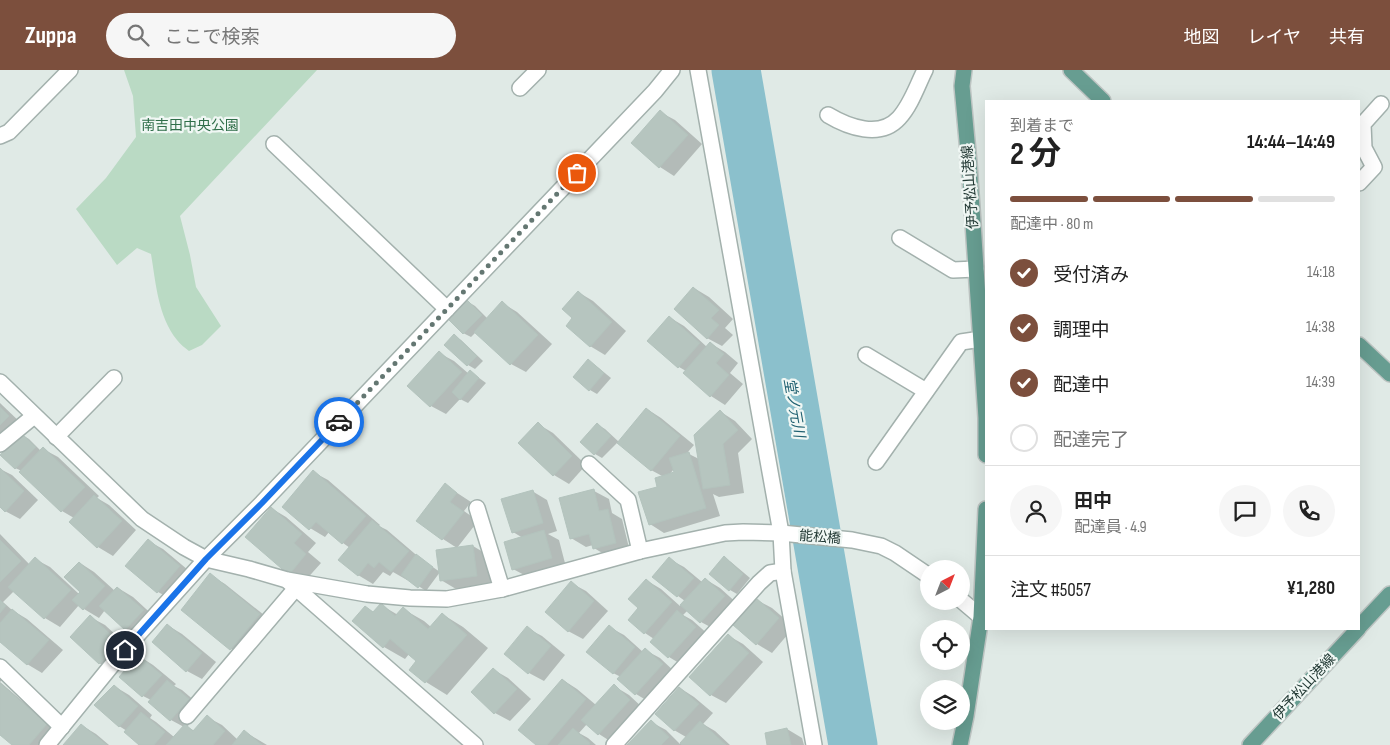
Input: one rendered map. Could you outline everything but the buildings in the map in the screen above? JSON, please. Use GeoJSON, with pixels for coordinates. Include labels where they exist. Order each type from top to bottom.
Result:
{"type":"FeatureCollection","features":[{"type":"Feature","properties":{"kind":"main road","name":"伊予松山港線"},"geometry":{"type":"LineString","coordinates":[[964,70],[962,86],[985,405]]}},
{"type":"Feature","properties":{"kind":"main road"},"geometry":{"type":"LineString","coordinates":[[1071,70],[1101,100]]}},
{"type":"Feature","properties":{"kind":"main road"},"geometry":{"type":"LineString","coordinates":[[1360,346],[1390,374]]}},
{"type":"Feature","properties":{"kind":"main road"},"geometry":{"type":"LineString","coordinates":[[960,745],[981,617],[985,531]]}},
{"type":"Feature","properties":{"kind":"main road","name":"伊予松山港線"},"geometry":{"type":"LineString","coordinates":[[1360,626],[1390,594]]}},
{"type":"Feature","properties":{"kind":"main road","name":"伊予松山港線"},"geometry":{"type":"LineString","coordinates":[[1250,745],[1356,630]]}},
{"type":"Feature","properties":{"kind":"street"},"geometry":{"type":"LineString","coordinates":[[0,136],[9,132],[70,70]]}},
{"type":"Feature","properties":{"kind":"street"},"geometry":{"type":"LineString","coordinates":[[520,88],[538,70]]}},
{"type":"Feature","properties":{"kind":"street"},"geometry":{"type":"LineString","coordinates":[[47,745],[125,650],[206,559],[262,503],[655,91],[672,70]]}},
{"type":"Feature","properties":{"kind":"street"},"geometry":{"type":"LineString","coordinates":[[698,70],[785,534],[783,570],[814,745]]}},
{"type":"Feature","properties":{"kind":"street"},"geometry":{"type":"LineString","coordinates":[[828,115],[842,123],[861,129],[882,129],[898,120],[908,106],[925,70]]}},
{"type":"Feature","properties":{"kind":"street"},"geometry":{"type":"LineString","coordinates":[[1360,182],[1374,167],[1364,148],[1363,124],[1381,104]]}},
{"type":"Feature","properties":{"kind":"street"},"geometry":{"type":"LineString","coordinates":[[274,144],[447,309]]}},
{"type":"Feature","properties":{"kind":"street"},"geometry":{"type":"LineString","coordinates":[[900,238],[953,270],[976,269]]}},
{"type":"Feature","properties":{"kind":"street"},"geometry":{"type":"LineString","coordinates":[[876,462],[961,342],[980,339]]}},
{"type":"Feature","properties":{"kind":"street"},"geometry":{"type":"LineString","coordinates":[[866,355],[926,391]]}},
{"type":"Feature","properties":{"kind":"street"},"geometry":{"type":"LineString","coordinates":[[56,437],[114,378]]}},
{"type":"Feature","properties":{"kind":"street","name":"能松橋"},"geometry":{"type":"LineString","coordinates":[[0,382],[142,519],[206,559],[249,569],[292,584],[367,594],[448,599],[502,589],[640,551],[725,533],[743,532],[852,540],[880,546],[920,570]]}},
{"type":"Feature","properties":{"kind":"street"},"geometry":{"type":"LineString","coordinates":[[0,444],[34,416]]}},
{"type":"Feature","properties":{"kind":"street"},"geometry":{"type":"LineString","coordinates":[[589,464],[628,500],[640,551]]}},
{"type":"Feature","properties":{"kind":"street"},"geometry":{"type":"LineString","coordinates":[[477,508],[502,589]]}},
{"type":"Feature","properties":{"kind":"street"},"geometry":{"type":"LineString","coordinates":[[614,745],[759,583],[770,573],[783,570]]}},
{"type":"Feature","properties":{"kind":"street"},"geometry":{"type":"LineString","coordinates":[[186,716],[292,584],[475,745]]}},
{"type":"Feature","properties":{"kind":"street"},"geometry":{"type":"LineString","coordinates":[[970,608],[981,617]]}},
{"type":"Feature","properties":{"kind":"street"},"geometry":{"type":"LineString","coordinates":[[0,667],[62,726]]}},
{"type":"Feature","properties":{"kind":"green space","name":"南吉田中央公園"},"geometry":{"type":"Polygon","coordinates":[[[124,70],[317,70],[180,216],[196,287],[221,326],[202,345],[189,351],[177,340],[166,321],[156,288],[151,254],[137,248],[117,265],[76,209],[106,178],[136,137],[133,96],[124,70]]]}},
{"type":"Feature","properties":{"kind":"waterway","name":"堂ノ元川"},"geometry":{"type":"LineString","coordinates":[[736,70],[853,745]]}},
{"type":"Feature","properties":{"kind":"way so far"},"geometry":{"type":"LineString","coordinates":[[339,422],[577,173]]}},
{"type":"Feature","properties":{"kind":"route"},"geometry":{"type":"LineString","coordinates":[[125,650],[206,559],[339,422]]}}]}
